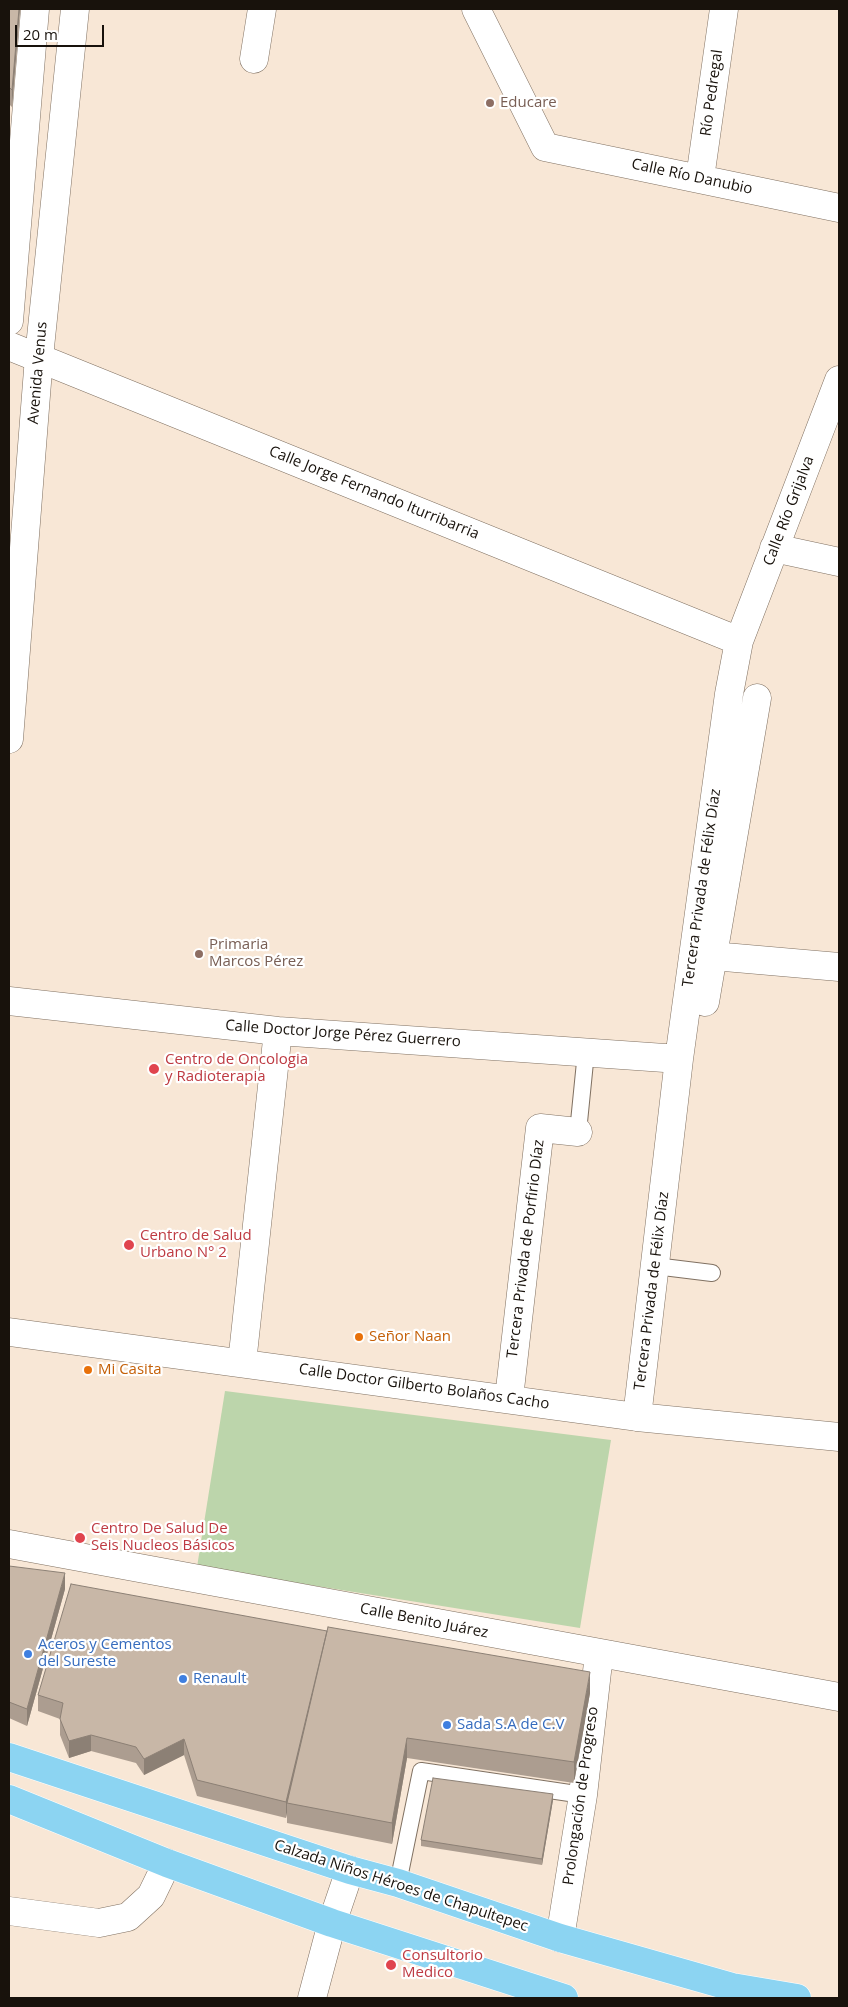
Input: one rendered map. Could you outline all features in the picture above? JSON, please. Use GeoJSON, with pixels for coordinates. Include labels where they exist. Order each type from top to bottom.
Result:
{"type":"FeatureCollection","features":[{"type":"Feature","properties":{"kind":"main road","name":"Calzada Niños Héroes de Chapultepec"},"geometry":{"type":"LineString","coordinates":[[9,1757],[350,1870],[398,1883],[560,1938],[732,1987],[797,1998]]}},
{"type":"Feature","properties":{"kind":"main road"},"geometry":{"type":"LineString","coordinates":[[9,1799],[167,1863],[332,1923],[563,1998]]}},
{"type":"Feature","properties":{"kind":"street"},"geometry":{"type":"LineString","coordinates":[[9,321],[15,147],[35,9]]}},
{"type":"Feature","properties":{"kind":"street","name":"Avenida Venus"},"geometry":{"type":"LineString","coordinates":[[9,738],[38,357],[75,9]]}},
{"type":"Feature","properties":{"kind":"street"},"geometry":{"type":"LineString","coordinates":[[254,60],[262,9]]}},
{"type":"Feature","properties":{"kind":"street","name":"Calle Río Danubio"},"geometry":{"type":"LineString","coordinates":[[476,9],[545,147],[839,208]]}},
{"type":"Feature","properties":{"kind":"street","name":"Río Pedregal"},"geometry":{"type":"LineString","coordinates":[[700,178],[724,9]]}},
{"type":"Feature","properties":{"kind":"street","name":"Calle Jorge Fernando Iturribarria"},"geometry":{"type":"LineString","coordinates":[[9,346],[739,641]]}},
{"type":"Feature","properties":{"kind":"street","name":"Calle Río Grijalva"},"geometry":{"type":"LineString","coordinates":[[739,641],[839,380]]}},
{"type":"Feature","properties":{"kind":"street"},"geometry":{"type":"LineString","coordinates":[[774,548],[839,562]]}},
{"type":"Feature","properties":{"kind":"street","name":"Tercera Privada de Félix Díaz"},"geometry":{"type":"LineString","coordinates":[[637,1417],[679,1059],[729,694],[739,641]]}},
{"type":"Feature","properties":{"kind":"street","name":"Tercera Privada de Félix Díaz"},"geometry":{"type":"LineString","coordinates":[[670,1135],[688,1115],[712,956],[757,698]]}},
{"type":"Feature","properties":{"kind":"street"},"geometry":{"type":"LineString","coordinates":[[712,956],[839,967]]}},
{"type":"Feature","properties":{"kind":"street","name":"Calle Doctor Jorge Pérez Guerrero"},"geometry":{"type":"LineString","coordinates":[[9,1001],[278,1031],[679,1059]]}},
{"type":"Feature","properties":{"kind":"street"},"geometry":{"type":"LineString","coordinates":[[242,1363],[278,1031]]}},
{"type":"Feature","properties":{"kind":"street","name":"Tercera Privada de Porfirio Díaz"},"geometry":{"type":"LineString","coordinates":[[508,1398],[540,1128],[578,1132]]}},
{"type":"Feature","properties":{"kind":"street","name":"Calle Doctor Gilberto Bolaños Cacho"},"geometry":{"type":"LineString","coordinates":[[9,1332],[508,1398],[637,1417],[839,1437]]}},
{"type":"Feature","properties":{"kind":"street","name":"Calle Benito Juárez"},"geometry":{"type":"LineString","coordinates":[[9,1544],[839,1697]]}},
{"type":"Feature","properties":{"kind":"street","name":"Prolongación de Progreso"},"geometry":{"type":"LineString","coordinates":[[560,1938],[583,1795],[599,1654]]}},
{"type":"Feature","properties":{"kind":"street"},"geometry":{"type":"LineString","coordinates":[[9,1911],[99,1923],[128,1917],[151,1896],[167,1863]]}},
{"type":"Feature","properties":{"kind":"street"},"geometry":{"type":"LineString","coordinates":[[312,1998],[332,1923],[350,1870]]}},
{"type":"Feature","properties":{"kind":"lane","name":"Tercera Privada de Porfirio Díaz"},"geometry":{"type":"LineString","coordinates":[[578,1132],[586,1052]]}},
{"type":"Feature","properties":{"kind":"lane"},"geometry":{"type":"LineString","coordinates":[[655,1266],[712,1272]]}},
{"type":"Feature","properties":{"kind":"lane"},"geometry":{"type":"LineString","coordinates":[[398,1883],[420,1771],[583,1795]]}},
{"type":"Feature","properties":{"kind":"green space"},"geometry":{"type":"Polygon","coordinates":[[[225,1391],[611,1440],[580,1628],[197,1567],[225,1391]]]}},
{"type":"Feature","properties":{"kind":"building"},"geometry":{"type":"Polygon","coordinates":[[[9,9],[19,9],[12,90],[9,87],[9,9]]]}},
{"type":"Feature","properties":{"kind":"building","name":"Aceros y Cementos del Sureste"},"geometry":{"type":"Polygon","coordinates":[[[9,1566],[65,1573],[27,1709],[9,1702],[9,1566]]]}},
{"type":"Feature","properties":{"kind":"building","name":"Renault"},"geometry":{"type":"Polygon","coordinates":[[[71,1584],[327,1631],[286,1802],[197,1780],[184,1739],[144,1759],[136,1747],[91,1735],[69,1741],[60,1719],[63,1703],[38,1695],[71,1584]]]}},
{"type":"Feature","properties":{"kind":"building","name":"Sada S.A de C.V"},"geometry":{"type":"Polygon","coordinates":[[[328,1627],[590,1672],[574,1762],[407,1738],[392,1823],[287,1803],[328,1627]]]}},
{"type":"Feature","properties":{"kind":"building"},"geometry":{"type":"Polygon","coordinates":[[[433,1778],[553,1794],[542,1859],[421,1840],[433,1778]]]}},
{"type":"Feature","properties":{"kind":"place","name":"Educare"},"geometry":{"type":"Point","coordinates":[490,103]}},
{"type":"Feature","properties":{"kind":"place","name":"Primaria Marcos Pérez"},"geometry":{"type":"Point","coordinates":[199,954]}},
{"type":"Feature","properties":{"kind":"place","name":"Centro de Oncologia y Radioterapia"},"geometry":{"type":"Point","coordinates":[154,1069]}},
{"type":"Feature","properties":{"kind":"place","name":"Centro de Salud Urbano N° 2"},"geometry":{"type":"Point","coordinates":[129,1245]}},
{"type":"Feature","properties":{"kind":"place","name":"Señor Naan"},"geometry":{"type":"Point","coordinates":[359,1337]}},
{"type":"Feature","properties":{"kind":"place","name":"Mi Casita"},"geometry":{"type":"Point","coordinates":[88,1370]}},
{"type":"Feature","properties":{"kind":"place","name":"Centro De Salud De Seis Nucleos Básicos"},"geometry":{"type":"Point","coordinates":[80,1538]}},
{"type":"Feature","properties":{"kind":"place","name":"Aceros y Cementos del Sureste"},"geometry":{"type":"Point","coordinates":[28,1654]}},
{"type":"Feature","properties":{"kind":"place","name":"Renault"},"geometry":{"type":"Point","coordinates":[183,1679]}},
{"type":"Feature","properties":{"kind":"place","name":"Sada S.A de C.V"},"geometry":{"type":"Point","coordinates":[447,1725]}},
{"type":"Feature","properties":{"kind":"place","name":"Consultorio Medico"},"geometry":{"type":"Point","coordinates":[391,1965]}}]}
